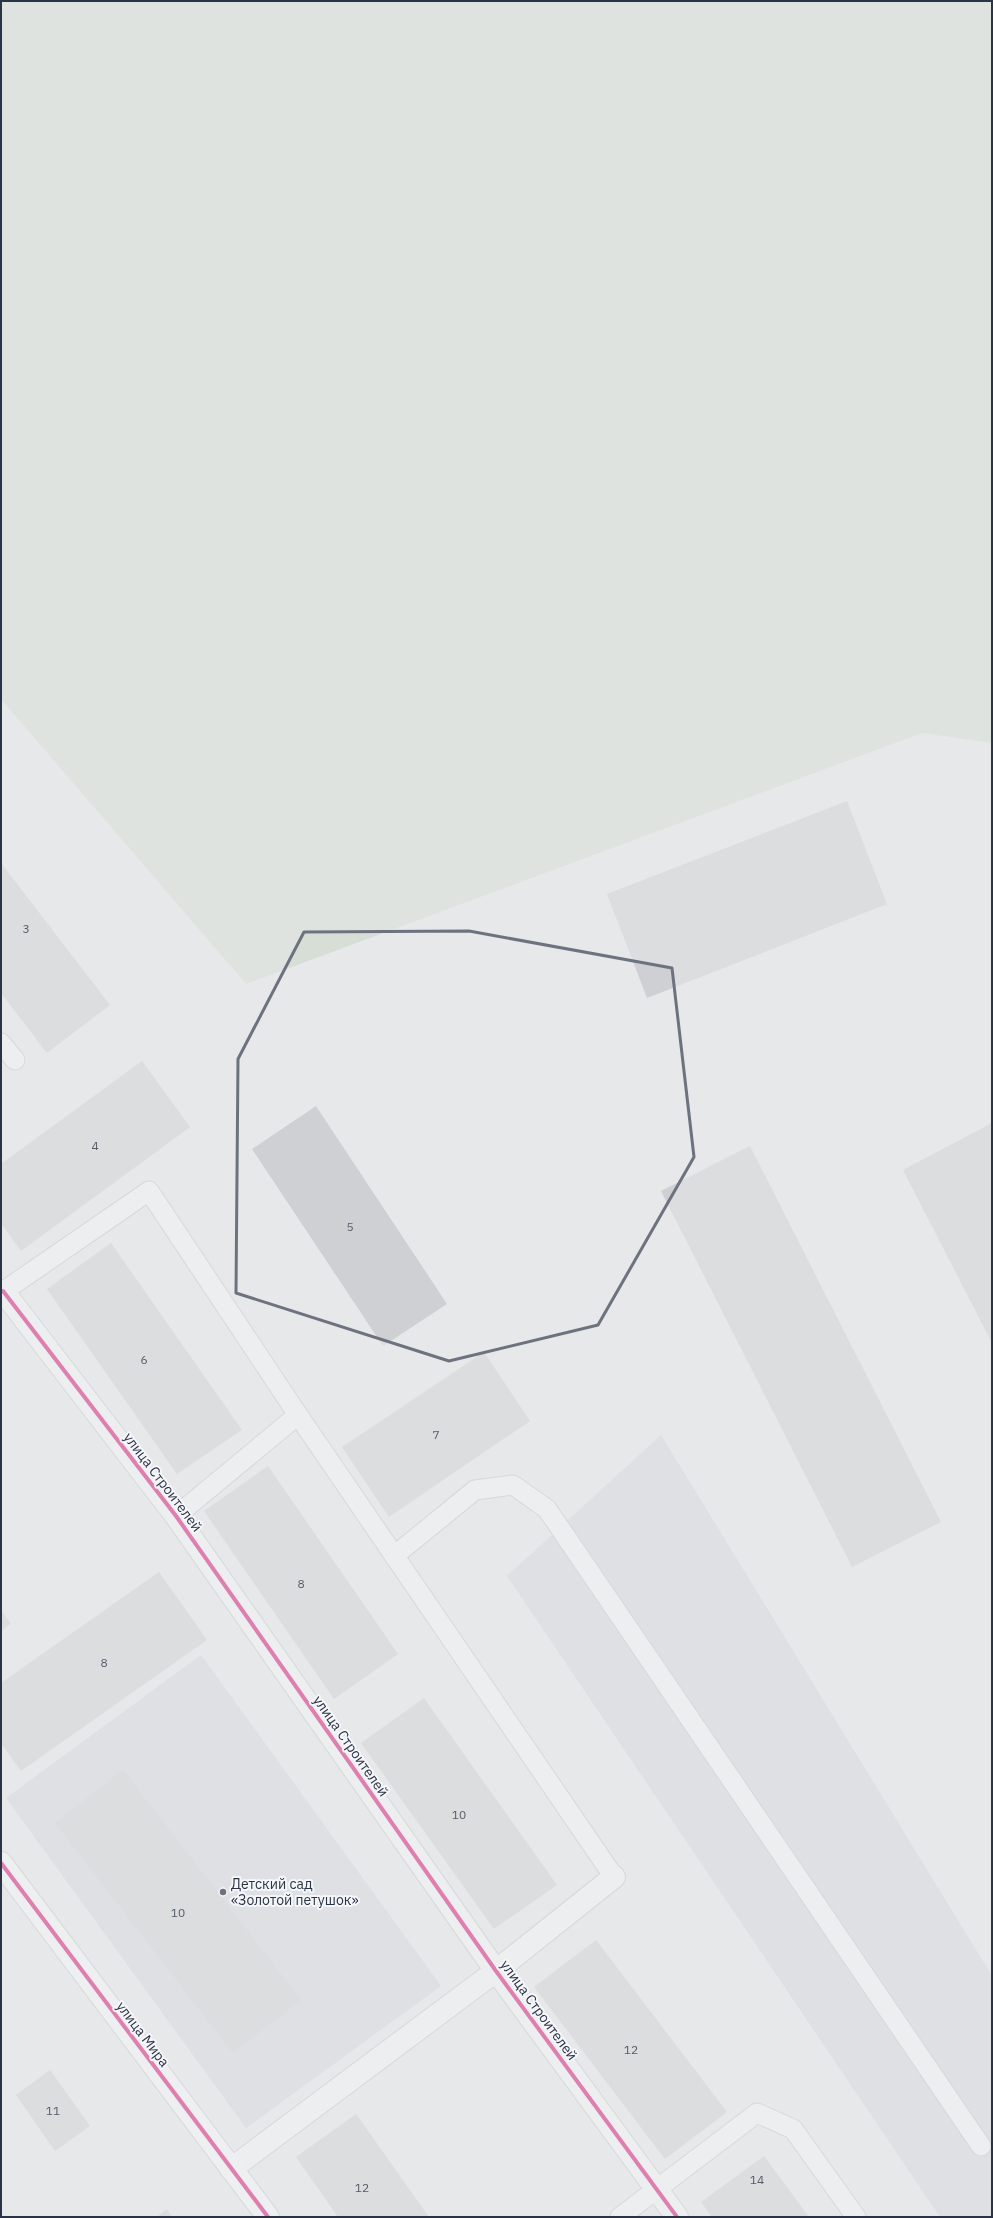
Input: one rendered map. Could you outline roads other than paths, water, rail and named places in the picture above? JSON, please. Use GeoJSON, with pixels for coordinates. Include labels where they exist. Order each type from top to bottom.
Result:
{"type":"FeatureCollection","features":[{"type":"Feature","properties":{"kind":"street","name":"улица Строителей"},"geometry":{"type":"LineString","coordinates":[[2,1292],[176,1516],[496,1971],[677,2217]]}},
{"type":"Feature","properties":{"kind":"street","name":"улица Мира"},"geometry":{"type":"LineString","coordinates":[[1,1863],[268,2217]]}},
{"type":"Feature","properties":{"kind":"street"},"geometry":{"type":"LineString","coordinates":[[231,2169],[496,1971],[614,1877]]}},
{"type":"Feature","properties":{"kind":"lane"},"geometry":{"type":"LineString","coordinates":[[1,1043],[15,1060]]}},
{"type":"Feature","properties":{"kind":"lane"},"geometry":{"type":"LineString","coordinates":[[2,1292],[149,1190],[298,1415],[614,1877]]}},
{"type":"Feature","properties":{"kind":"lane"},"geometry":{"type":"LineString","coordinates":[[176,1516],[298,1415]]}},
{"type":"Feature","properties":{"kind":"lane"},"geometry":{"type":"LineString","coordinates":[[394,1556],[475,1490],[513,1485],[546,1509],[981,2146]]}},
{"type":"Feature","properties":{"kind":"lane"},"geometry":{"type":"LineString","coordinates":[[620,2217],[757,2113],[793,2130],[856,2217]]}},
{"type":"Feature","properties":{"kind":"place","name":"Детский сад «Золотой петушок»"},"geometry":{"type":"Point","coordinates":[223,1892]}}]}
